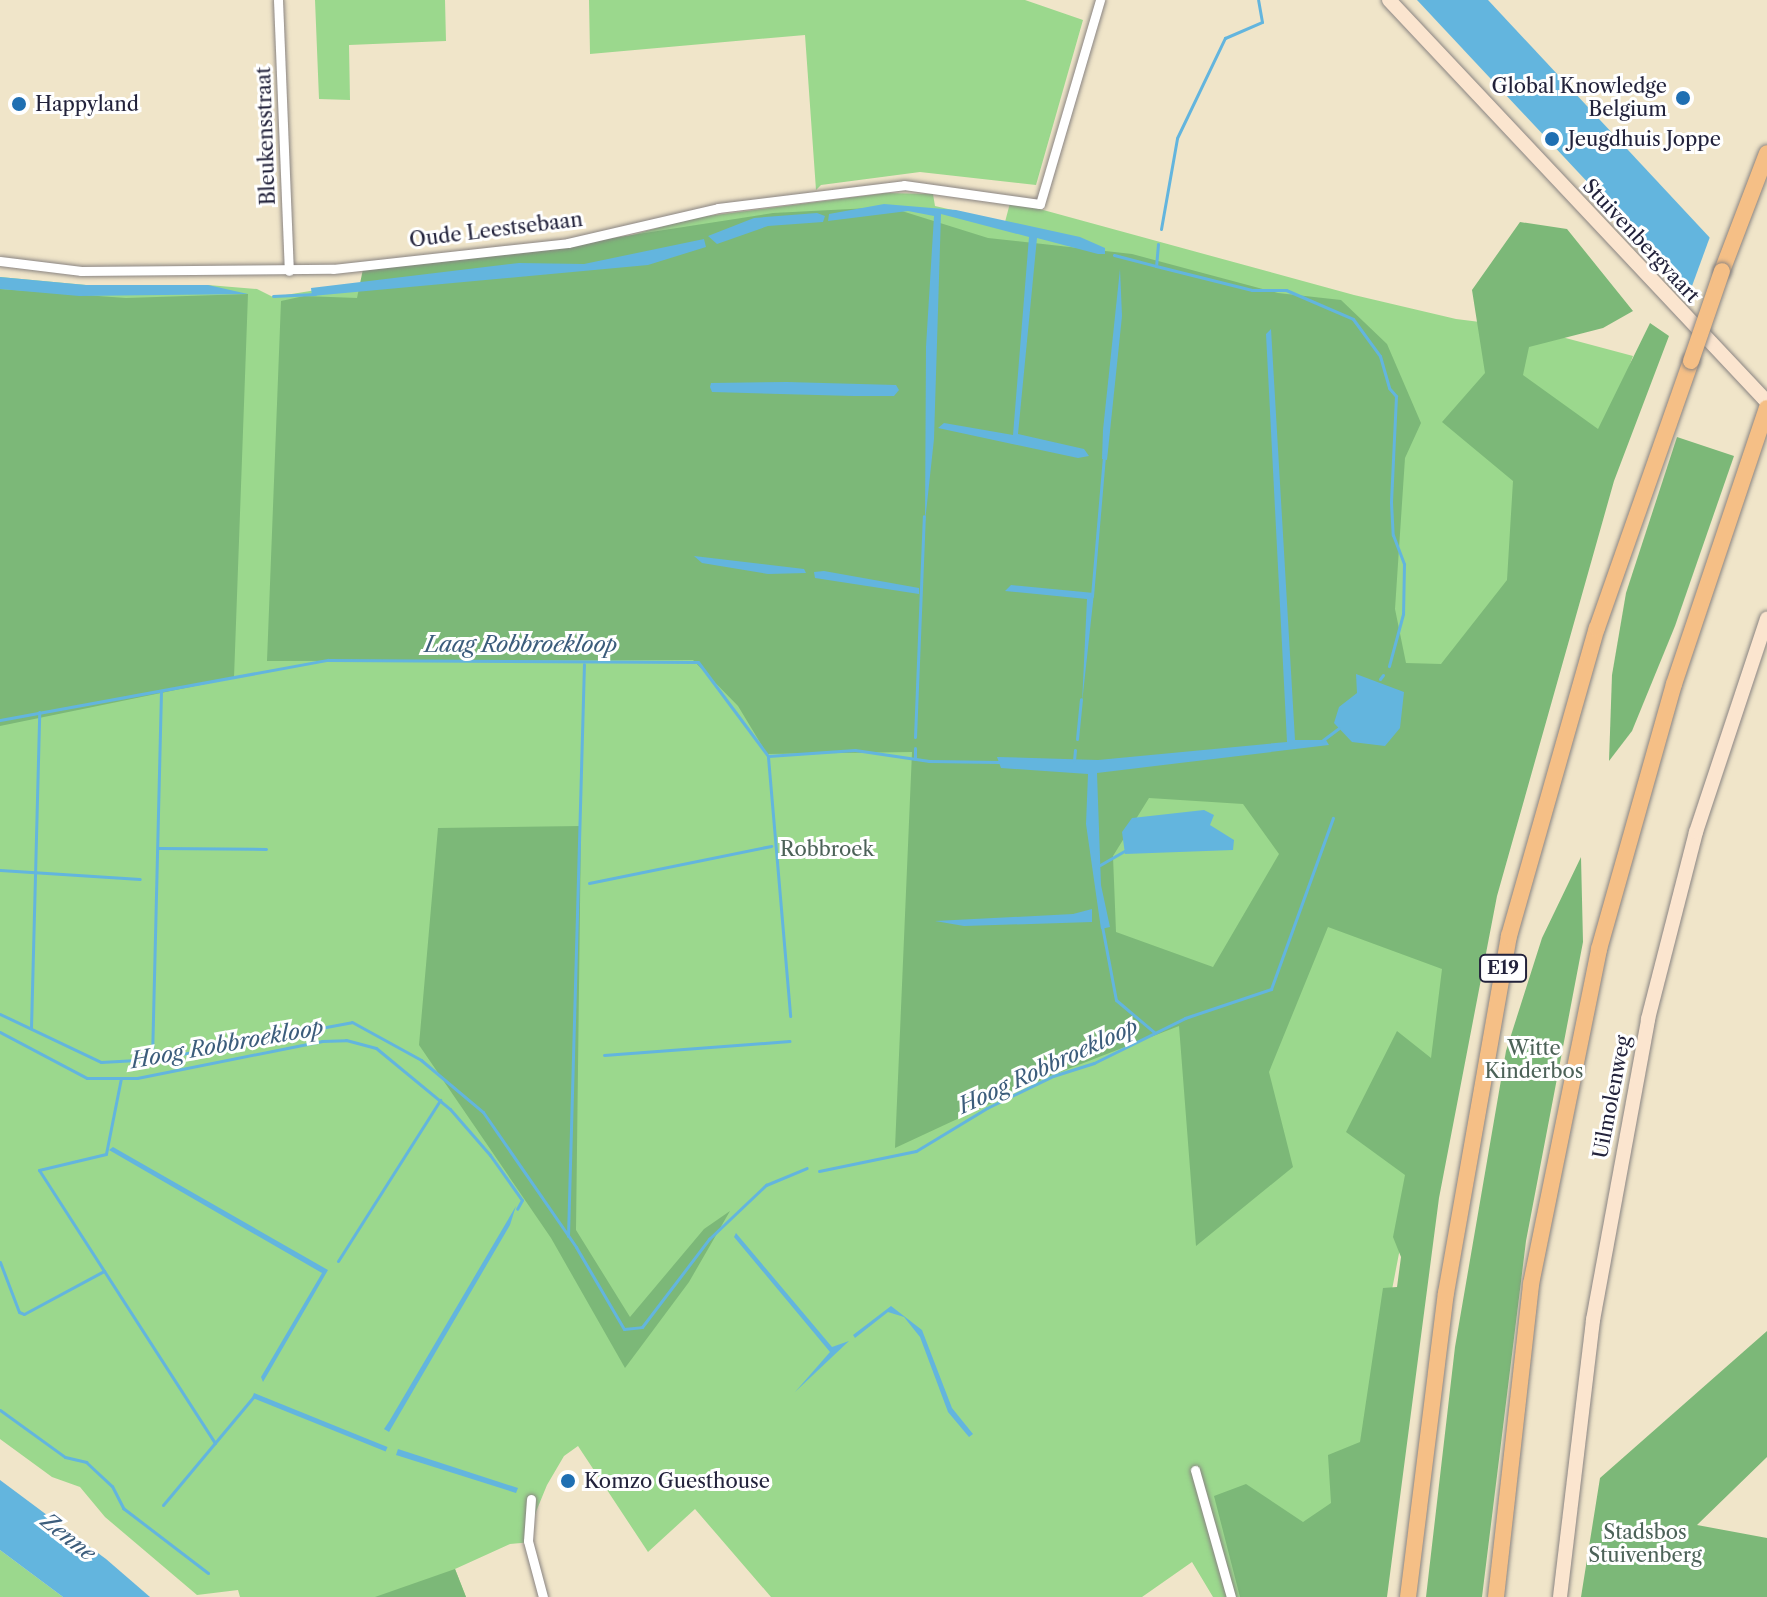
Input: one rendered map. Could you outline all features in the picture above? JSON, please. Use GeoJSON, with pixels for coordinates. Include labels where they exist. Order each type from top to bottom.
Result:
{"type":"FeatureCollection","features":[{"type":"Feature","properties":{"kind":"highway","name":"E19"},"geometry":{"type":"LineString","coordinates":[[1408,1597],[1446,1293],[1509,936],[1597,628],[1767,153]]}},
{"type":"Feature","properties":{"kind":"highway"},"geometry":{"type":"LineString","coordinates":[[1496,1597],[1531,1284],[1599,949],[1674,684],[1767,408]]}},
{"type":"Feature","properties":{"kind":"main road","name":"Stuivenbergvaart"},"geometry":{"type":"LineString","coordinates":[[1389,0],[1767,402]]}},
{"type":"Feature","properties":{"kind":"main road","name":"Uilmolenweg"},"geometry":{"type":"LineString","coordinates":[[1560,1597],[1593,1320],[1648,1019],[1696,832],[1767,619]]}},
{"type":"Feature","properties":{"kind":"street","name":"Bleukensstraat"},"geometry":{"type":"LineString","coordinates":[[278,0],[289,271]]}},
{"type":"Feature","properties":{"kind":"street","name":"Oude Leestsebaan"},"geometry":{"type":"LineString","coordinates":[[0,261],[81,271],[289,271],[568,243],[718,208],[887,186],[962,190],[1040,204],[1100,0]]}},
{"type":"Feature","properties":{"kind":"street"},"geometry":{"type":"LineString","coordinates":[[1195,1470],[1231,1597]]}},
{"type":"Feature","properties":{"kind":"street"},"geometry":{"type":"LineString","coordinates":[[531,1499],[528,1541],[543,1597]]}},
{"type":"Feature","properties":{"kind":"green space"},"geometry":{"type":"Polygon","coordinates":[[[315,0],[445,0],[446,41],[349,45],[350,100],[319,99],[315,0]]]}},
{"type":"Feature","properties":{"kind":"green space"},"geometry":{"type":"Polygon","coordinates":[[[589,0],[1025,0],[1083,20],[1036,185],[920,172],[821,185],[816,190],[805,35],[590,54],[589,0]]]}},
{"type":"Feature","properties":{"kind":"green space","name":"Robbroek"},"geometry":{"type":"Polygon","coordinates":[[[886,193],[933,194],[935,206],[1005,222],[1010,203],[1025,205],[1354,295],[1456,319],[1528,328],[1633,356],[1609,423],[1417,1160],[1359,1461],[1346,1597],[1213,1597],[1192,1562],[1142,1597],[771,1597],[695,1509],[648,1552],[578,1446],[564,1456],[547,1485],[533,1519],[532,1542],[510,1544],[455,1569],[466,1597],[240,1597],[238,1590],[197,1595],[105,1517],[80,1487],[52,1477],[0,1439],[0,277],[86,285],[208,285],[257,289],[273,297],[601,244],[692,218],[886,193]]]}},
{"type":"Feature","properties":{"kind":"green space"},"geometry":{"type":"Polygon","coordinates":[[[889,207],[988,238],[1132,254],[1278,293],[1341,300],[1387,344],[1421,423],[1405,458],[1395,609],[1406,663],[1441,664],[1507,580],[1513,481],[1442,422],[1485,373],[1472,290],[1520,222],[1567,229],[1633,311],[1603,328],[1529,347],[1523,375],[1598,429],[1650,323],[1669,336],[1614,481],[1497,896],[1439,1198],[1387,1597],[1240,1597],[1214,1496],[1246,1484],[1303,1522],[1331,1503],[1328,1455],[1360,1442],[1383,1288],[1397,1287],[1401,1257],[1393,1237],[1405,1175],[1346,1132],[1397,1031],[1431,1058],[1442,969],[1328,927],[1269,1072],[1293,1167],[1196,1246],[1179,1026],[1050,1076],[895,1148],[912,752],[767,754],[738,706],[693,660],[267,661],[281,301],[304,296],[357,298],[363,269],[535,250],[773,213],[889,207]],[[1149,798],[1113,856],[1116,932],[1213,967],[1279,854],[1243,804],[1149,798]]]}},
{"type":"Feature","properties":{"kind":"green space"},"geometry":{"type":"Polygon","coordinates":[[[0,289],[126,298],[248,294],[234,678],[0,726],[0,289]]]}},
{"type":"Feature","properties":{"kind":"green space"},"geometry":{"type":"Polygon","coordinates":[[[1677,437],[1734,456],[1675,626],[1632,731],[1609,761],[1612,675],[1626,593],[1677,437]]]}},
{"type":"Feature","properties":{"kind":"green space"},"geometry":{"type":"Polygon","coordinates":[[[581,826],[576,1230],[630,1317],[704,1229],[730,1211],[689,1282],[625,1368],[551,1238],[419,1045],[438,828],[581,826]]]}},
{"type":"Feature","properties":{"kind":"green space","name":"Witte Kinderbos"},"geometry":{"type":"Polygon","coordinates":[[[1581,857],[1583,942],[1526,1241],[1482,1597],[1426,1597],[1455,1347],[1506,1051],[1542,938],[1581,857]]]}},
{"type":"Feature","properties":{"kind":"green space","name":"Stadsbos Stuivenberg"},"geometry":{"type":"Polygon","coordinates":[[[1767,1331],[1767,1457],[1697,1525],[1767,1538],[1767,1597],[1581,1597],[1600,1478],[1767,1331]]]}},
{"type":"Feature","properties":{"kind":"green space"},"geometry":{"type":"Polygon","coordinates":[[[0,1550],[63,1597],[0,1597],[0,1550]]]}},
{"type":"Feature","properties":{"kind":"green space"},"geometry":{"type":"Polygon","coordinates":[[[455,1569],[466,1597],[375,1597],[455,1569]]]}},
{"type":"Feature","properties":{"kind":"water"},"geometry":{"type":"Polygon","coordinates":[[[1417,0],[1488,0],[1767,299],[1767,374],[1417,0]]]}},
{"type":"Feature","properties":{"kind":"water"},"geometry":{"type":"Polygon","coordinates":[[[884,204],[956,210],[1080,237],[1105,248],[1105,254],[1098,254],[1037,238],[1018,434],[1084,449],[1089,456],[1078,458],[938,428],[944,423],[1013,435],[1029,237],[941,214],[934,439],[925,522],[926,347],[934,216],[908,211],[828,221],[829,214],[884,204]]]}},
{"type":"Feature","properties":{"kind":"water"},"geometry":{"type":"Polygon","coordinates":[[[817,213],[825,216],[823,222],[768,226],[717,244],[708,236],[754,218],[817,213]]]}},
{"type":"Feature","properties":{"kind":"water"},"geometry":{"type":"Polygon","coordinates":[[[704,239],[706,247],[648,265],[312,296],[311,288],[519,263],[584,264],[704,239]]]}},
{"type":"Feature","properties":{"kind":"water"},"geometry":{"type":"Polygon","coordinates":[[[1120,269],[1122,316],[1107,460],[1102,459],[1103,430],[1120,269]]]}},
{"type":"Feature","properties":{"kind":"water"},"geometry":{"type":"Polygon","coordinates":[[[0,277],[86,285],[208,285],[248,294],[79,296],[0,289],[0,277]]]}},
{"type":"Feature","properties":{"kind":"water"},"geometry":{"type":"Polygon","coordinates":[[[1271,329],[1295,740],[1326,740],[1329,745],[1097,773],[1101,885],[1110,927],[1101,929],[1086,824],[1088,774],[1001,768],[997,757],[1098,760],[1287,742],[1266,334],[1271,329]]]}},
{"type":"Feature","properties":{"kind":"water"},"geometry":{"type":"Polygon","coordinates":[[[711,383],[896,385],[899,390],[894,396],[853,396],[712,392],[710,387],[711,383]]]}},
{"type":"Feature","properties":{"kind":"water"},"geometry":{"type":"Polygon","coordinates":[[[694,556],[804,569],[806,573],[768,574],[702,563],[694,556]]]}},
{"type":"Feature","properties":{"kind":"water"},"geometry":{"type":"Polygon","coordinates":[[[824,571],[919,588],[919,594],[815,578],[814,572],[824,571]]]}},
{"type":"Feature","properties":{"kind":"water"},"geometry":{"type":"Polygon","coordinates":[[[1011,585],[1094,593],[1082,703],[1087,599],[1005,591],[1011,585]]]}},
{"type":"Feature","properties":{"kind":"water"},"geometry":{"type":"Polygon","coordinates":[[[1356,674],[1404,692],[1400,728],[1385,746],[1352,742],[1334,723],[1339,707],[1357,693],[1356,674]]]}},
{"type":"Feature","properties":{"kind":"water"},"geometry":{"type":"Polygon","coordinates":[[[1204,810],[1214,815],[1210,825],[1234,840],[1233,850],[1125,854],[1122,832],[1132,818],[1204,810]]]}},
{"type":"Feature","properties":{"kind":"water"},"geometry":{"type":"Polygon","coordinates":[[[1092,909],[1092,922],[964,926],[935,921],[1073,914],[1092,909]]]}},
{"type":"Feature","properties":{"kind":"water"},"geometry":{"type":"Polygon","coordinates":[[[113,1147],[328,1270],[263,1382],[261,1377],[322,1273],[109,1150],[113,1147]]]}},
{"type":"Feature","properties":{"kind":"water"},"geometry":{"type":"Polygon","coordinates":[[[516,1206],[510,1225],[389,1432],[384,1429],[516,1206]]]}},
{"type":"Feature","properties":{"kind":"water"},"geometry":{"type":"Polygon","coordinates":[[[736,1233],[832,1347],[849,1341],[795,1392],[830,1352],[734,1237],[736,1233]]]}},
{"type":"Feature","properties":{"kind":"water"},"geometry":{"type":"Polygon","coordinates":[[[891,1306],[922,1330],[952,1408],[973,1434],[969,1437],[948,1412],[920,1337],[904,1317],[888,1312],[855,1338],[853,1335],[891,1306]]]}},
{"type":"Feature","properties":{"kind":"water"},"geometry":{"type":"Polygon","coordinates":[[[254,1393],[388,1447],[386,1452],[252,1398],[254,1393]]]}},
{"type":"Feature","properties":{"kind":"water"},"geometry":{"type":"Polygon","coordinates":[[[398,1449],[518,1488],[516,1493],[396,1455],[398,1449]]]}},
{"type":"Feature","properties":{"kind":"water","name":"Zenne"},"geometry":{"type":"Polygon","coordinates":[[[0,1480],[106,1559],[150,1597],[63,1597],[0,1550],[0,1480]]]}},
{"type":"Feature","properties":{"kind":"pier"},"geometry":{"type":"Polygon","coordinates":[[[1711,234],[1767,293],[1767,378],[1688,297],[1711,234]]]}},
{"type":"Feature","properties":{"kind":"waterway"},"geometry":{"type":"LineString","coordinates":[[1161,229],[1177,138],[1225,38],[1262,22],[1258,0]]}},
{"type":"Feature","properties":{"kind":"waterway"},"geometry":{"type":"LineString","coordinates":[[1158,244],[1156,266],[1252,290],[1286,290],[1353,319],[1380,356],[1389,388],[1396,396],[1391,502],[1393,535],[1404,564],[1403,614],[1389,666]]}},
{"type":"Feature","properties":{"kind":"waterway"},"geometry":{"type":"LineString","coordinates":[[1114,255],[1156,266]]}},
{"type":"Feature","properties":{"kind":"waterway","name":"Laag Robbroekloop"},"geometry":{"type":"LineString","coordinates":[[273,296],[315,294]]}},
{"type":"Feature","properties":{"kind":"waterway"},"geometry":{"type":"LineString","coordinates":[[1092,596],[1104,456]]}},
{"type":"Feature","properties":{"kind":"waterway"},"geometry":{"type":"LineString","coordinates":[[915,737],[924,516]]}},
{"type":"Feature","properties":{"kind":"waterway","name":"Laag Robbroekloop"},"geometry":{"type":"LineString","coordinates":[[0,720],[328,660],[698,662],[768,756],[855,750],[929,761],[999,762]]}},
{"type":"Feature","properties":{"kind":"waterway"},"geometry":{"type":"LineString","coordinates":[[568,1236],[584,664]]}},
{"type":"Feature","properties":{"kind":"waterway"},"geometry":{"type":"LineString","coordinates":[[1380,679],[1383,675]]}},
{"type":"Feature","properties":{"kind":"waterway"},"geometry":{"type":"LineString","coordinates":[[152,1059],[161,691]]}},
{"type":"Feature","properties":{"kind":"waterway"},"geometry":{"type":"LineString","coordinates":[[1077,739],[1081,699]]}},
{"type":"Feature","properties":{"kind":"waterway"},"geometry":{"type":"LineString","coordinates":[[31,1028],[39,712]]}},
{"type":"Feature","properties":{"kind":"waterway"},"geometry":{"type":"LineString","coordinates":[[1323,740],[1339,728]]}},
{"type":"Feature","properties":{"kind":"waterway"},"geometry":{"type":"LineString","coordinates":[[915,748],[915,759]]}},
{"type":"Feature","properties":{"kind":"waterway"},"geometry":{"type":"LineString","coordinates":[[1074,761],[1075,750]]}},
{"type":"Feature","properties":{"kind":"waterway"},"geometry":{"type":"LineString","coordinates":[[768,757],[790,1016]]}},
{"type":"Feature","properties":{"kind":"waterway","name":"Hoog Robbroekloop"},"geometry":{"type":"LineString","coordinates":[[819,1171],[916,1151],[987,1108],[1053,1076],[1094,1063],[1185,1018],[1271,989],[1333,818]]}},
{"type":"Feature","properties":{"kind":"waterway"},"geometry":{"type":"LineString","coordinates":[[589,883],[771,846]]}},
{"type":"Feature","properties":{"kind":"waterway"},"geometry":{"type":"LineString","coordinates":[[158,848],[266,849]]}},
{"type":"Feature","properties":{"kind":"waterway","name":"Hoog Robbroekloop"},"geometry":{"type":"LineString","coordinates":[[1100,865],[1124,851]]}},
{"type":"Feature","properties":{"kind":"waterway"},"geometry":{"type":"LineString","coordinates":[[0,870],[140,879]]}},
{"type":"Feature","properties":{"kind":"waterway","name":"Hoog Robbroekloop"},"geometry":{"type":"LineString","coordinates":[[1102,926],[1116,1000],[1155,1033]]}},
{"type":"Feature","properties":{"kind":"waterway","name":"Hoog Robbroekloop"},"geometry":{"type":"LineString","coordinates":[[0,1014],[101,1062],[155,1059],[352,1022],[421,1060],[483,1112],[576,1247],[624,1329],[642,1327],[709,1239],[766,1185],[807,1168]]}},
{"type":"Feature","properties":{"kind":"waterway","name":"Hoog Robbroekloop"},"geometry":{"type":"LineString","coordinates":[[0,1032],[87,1078],[137,1078],[322,1041],[346,1040],[376,1048],[450,1109],[490,1155],[522,1200],[517,1209]]}},
{"type":"Feature","properties":{"kind":"waterway"},"geometry":{"type":"LineString","coordinates":[[604,1055],[789,1041]]}},
{"type":"Feature","properties":{"kind":"waterway"},"geometry":{"type":"LineString","coordinates":[[121,1078],[106,1154],[39,1170],[215,1443]]}},
{"type":"Feature","properties":{"kind":"waterway"},"geometry":{"type":"LineString","coordinates":[[338,1261],[440,1100]]}},
{"type":"Feature","properties":{"kind":"waterway"},"geometry":{"type":"LineString","coordinates":[[0,1262],[19,1312],[24,1314],[104,1271]]}},
{"type":"Feature","properties":{"kind":"waterway"},"geometry":{"type":"LineString","coordinates":[[163,1505],[255,1395]]}},
{"type":"Feature","properties":{"kind":"waterway"},"geometry":{"type":"LineString","coordinates":[[0,1410],[65,1457],[86,1462],[112,1486],[123,1508],[208,1573]]}},
{"type":"Feature","properties":{"kind":"place","name":"Global Knowledge Belgium"},"geometry":{"type":"Point","coordinates":[1683,98]}},
{"type":"Feature","properties":{"kind":"place","name":"Happyland"},"geometry":{"type":"Point","coordinates":[19,104]}},
{"type":"Feature","properties":{"kind":"place","name":"Jeugdhuis Joppe"},"geometry":{"type":"Point","coordinates":[1552,139]}},
{"type":"Feature","properties":{"kind":"place","name":"Komzo Guesthouse"},"geometry":{"type":"Point","coordinates":[568,1481]}}]}
